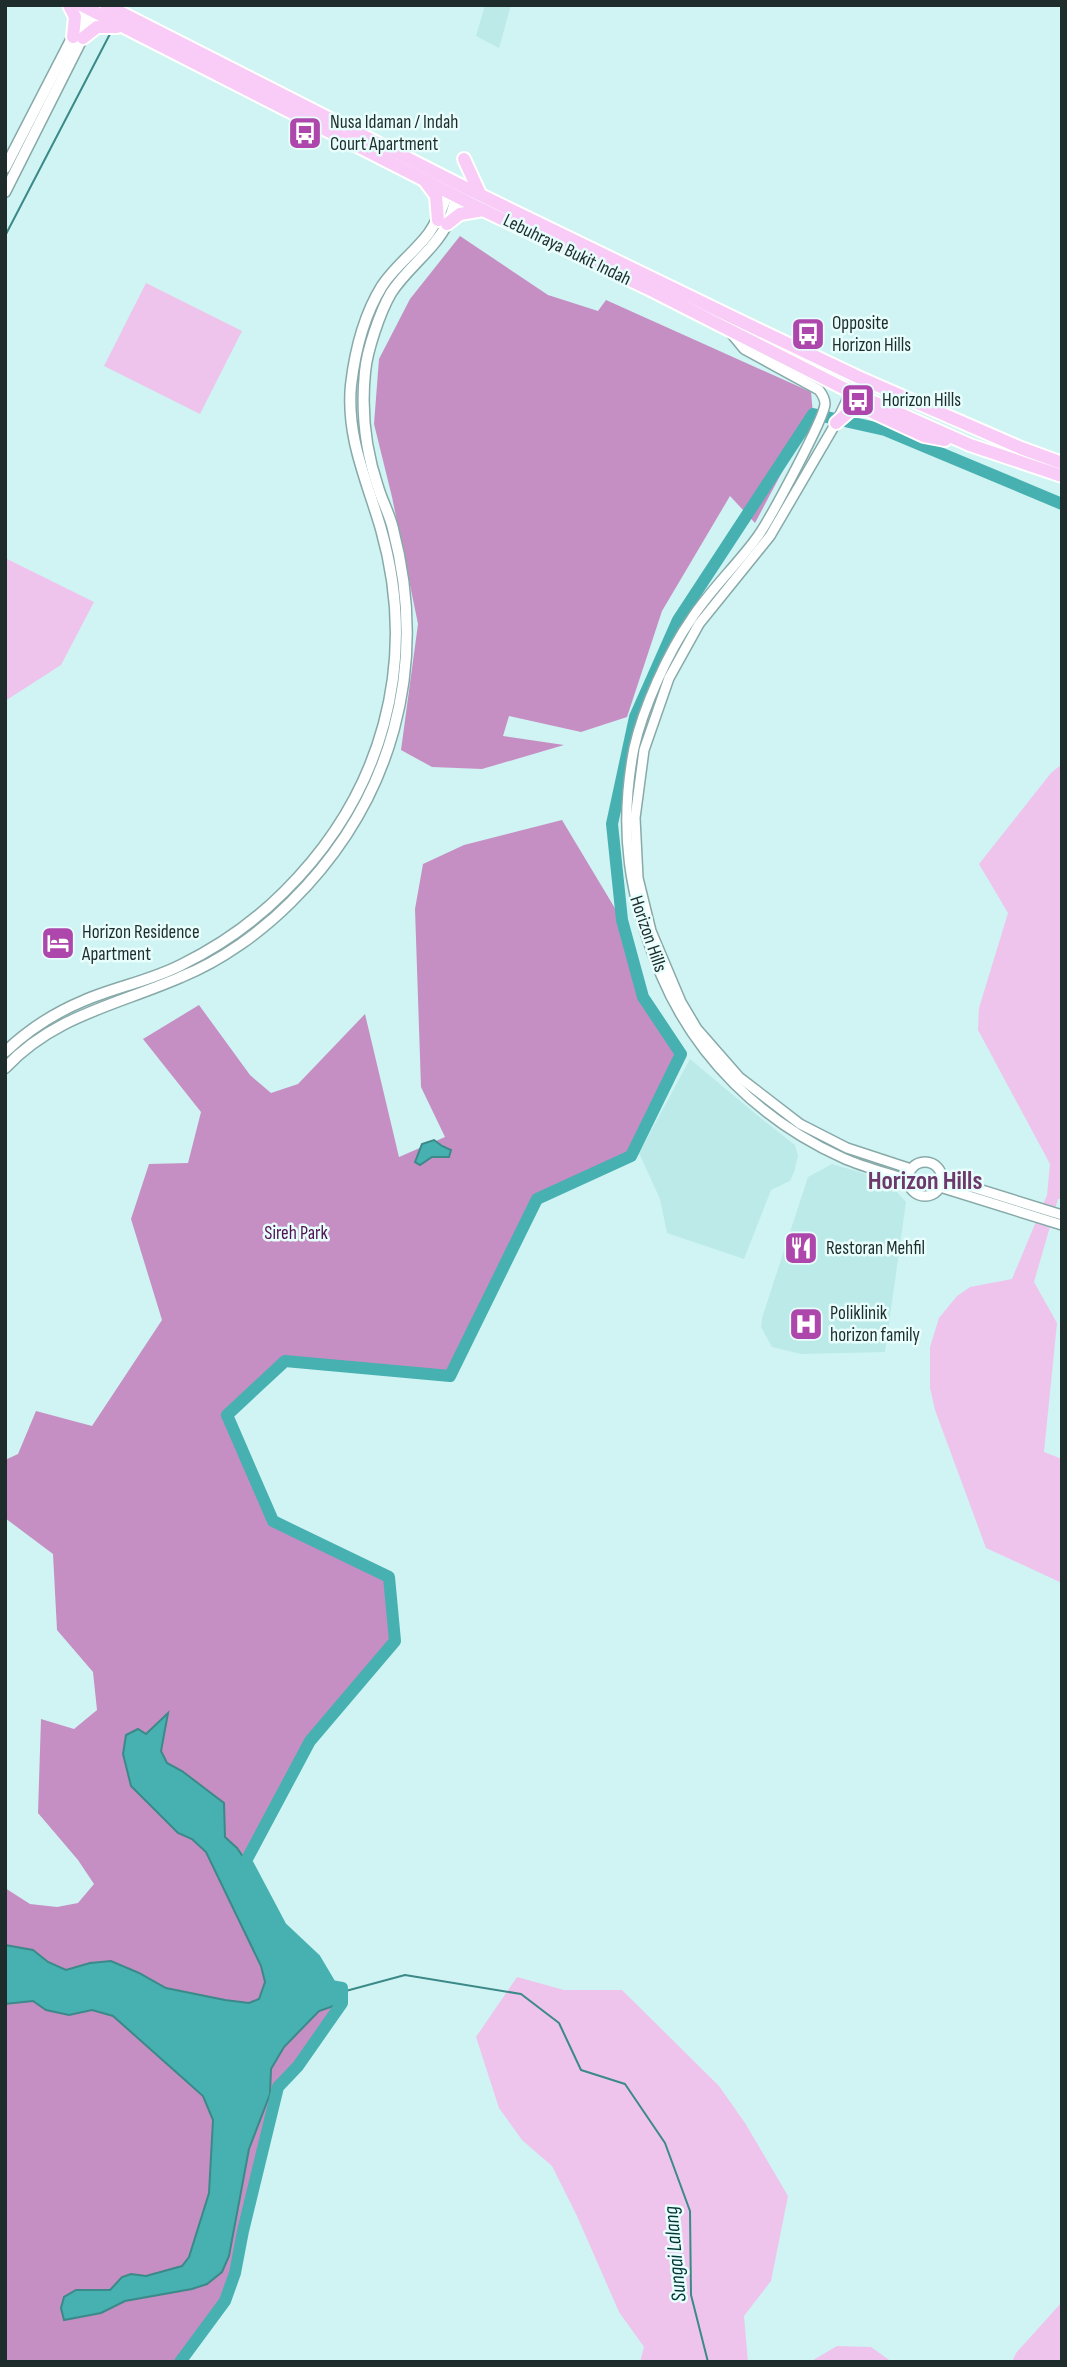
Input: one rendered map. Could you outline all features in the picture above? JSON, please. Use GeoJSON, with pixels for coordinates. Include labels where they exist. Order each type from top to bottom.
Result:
{"type":"FeatureCollection","features":[{"type":"Feature","properties":{"kind":"highway"},"geometry":{"type":"LineString","coordinates":[[69,5],[75,18],[78,38]]}},
{"type":"Feature","properties":{"kind":"highway"},"geometry":{"type":"LineString","coordinates":[[78,38],[98,11],[127,23]]}},
{"type":"Feature","properties":{"kind":"highway","name":"Lebuhraya Bukit Indah"},"geometry":{"type":"LineString","coordinates":[[98,11],[127,23],[454,188],[484,210],[851,392],[970,445],[1062,476]]}},
{"type":"Feature","properties":{"kind":"highway","name":"Lebuhraya Bukit Indah"},"geometry":{"type":"LineString","coordinates":[[127,23],[422,177],[480,194],[858,377],[1021,448],[1062,463]]}},
{"type":"Feature","properties":{"kind":"highway"},"geometry":{"type":"LineString","coordinates":[[464,159],[480,194]]}},
{"type":"Feature","properties":{"kind":"highway"},"geometry":{"type":"LineString","coordinates":[[422,177],[436,196],[442,222],[460,214],[484,210]]}},
{"type":"Feature","properties":{"kind":"highway"},"geometry":{"type":"LineString","coordinates":[[836,423],[851,410],[868,410],[924,436],[970,445]]}},
{"type":"Feature","properties":{"kind":"main road"},"geometry":{"type":"LineString","coordinates":[[5,168],[78,38],[98,11]]}},
{"type":"Feature","properties":{"kind":"main road"},"geometry":{"type":"LineString","coordinates":[[5,192],[78,38]]}},
{"type":"Feature","properties":{"kind":"main road"},"geometry":{"type":"LineString","coordinates":[[5,1068],[34,1042],[59,1025],[90,1010],[133,997],[185,976],[261,929],[318,873],[363,808],[383,769],[398,720],[407,648],[408,610],[393,526],[368,453],[363,419],[365,368],[390,295],[437,240],[454,188]]}},
{"type":"Feature","properties":{"kind":"main road"},"geometry":{"type":"LineString","coordinates":[[5,1050],[52,1015],[84,1000],[180,966],[254,919],[309,867],[352,805],[372,765],[387,718],[396,646],[396,614],[393,576],[381,528],[356,455],[351,420],[351,386],[363,328],[381,287],[396,267],[442,222]]}},
{"type":"Feature","properties":{"kind":"street","name":"Horizon Hills"},"geometry":{"type":"LineString","coordinates":[[729,330],[744,349],[819,390],[825,404],[816,428],[759,534],[692,618],[660,673],[635,746],[626,817],[630,879],[644,934],[674,1007],[712,1061],[758,1105],[795,1132],[844,1158],[908,1180],[911,1189],[923,1196],[933,1195],[942,1183],[940,1169],[933,1163],[918,1163],[911,1169],[846,1148],[800,1124],[739,1077],[697,1029],[681,1002],[651,931],[638,878],[635,818],[644,750],[669,678],[699,624],[770,537],[836,423],[858,377]]}},
{"type":"Feature","properties":{"kind":"street"},"geometry":{"type":"LineString","coordinates":[[908,1180],[911,1169]]}},
{"type":"Feature","properties":{"kind":"street"},"geometry":{"type":"LineString","coordinates":[[942,1183],[1062,1215]]}},
{"type":"Feature","properties":{"kind":"street"},"geometry":{"type":"LineString","coordinates":[[942,1183],[1062,1225]]}},
{"type":"Feature","properties":{"kind":"shaded area"},"geometry":{"type":"Polygon","coordinates":[[[485,5],[511,5],[499,48],[476,36],[485,5]]]}},
{"type":"Feature","properties":{"kind":"shaded area"},"geometry":{"type":"Polygon","coordinates":[[[146,283],[242,331],[200,414],[104,366],[146,283]]]}},
{"type":"Feature","properties":{"kind":"shaded area"},"geometry":{"type":"Polygon","coordinates":[[[5,558],[94,602],[61,665],[5,701],[5,558]]]}},
{"type":"Feature","properties":{"kind":"shaded area"},"geometry":{"type":"Polygon","coordinates":[[[1062,764],[1062,1199],[1058,1199],[1034,1282],[1057,1323],[1044,1452],[1062,1459],[1062,1583],[986,1548],[935,1410],[930,1388],[930,1347],[939,1318],[957,1296],[970,1287],[1012,1279],[1047,1195],[1050,1164],[978,1030],[979,1008],[1008,913],[979,864],[1051,773],[1062,764]]]}},
{"type":"Feature","properties":{"kind":"shaded area"},"geometry":{"type":"Polygon","coordinates":[[[690,1059],[795,1145],[798,1156],[790,1181],[771,1190],[744,1259],[667,1233],[660,1199],[639,1153],[690,1059]]]}},
{"type":"Feature","properties":{"kind":"shaded area"},"geometry":{"type":"Polygon","coordinates":[[[832,1164],[886,1180],[906,1202],[885,1352],[801,1354],[772,1347],[761,1327],[808,1177],[832,1164]]]}},
{"type":"Feature","properties":{"kind":"shaded area"},"geometry":{"type":"Polygon","coordinates":[[[517,1977],[564,1990],[622,1990],[719,2086],[745,2123],[788,2196],[771,2281],[744,2316],[748,2362],[640,2362],[644,2347],[619,2312],[552,2166],[522,2140],[499,2108],[476,2037],[517,1977]]]}},
{"type":"Feature","properties":{"kind":"shaded area"},"geometry":{"type":"Polygon","coordinates":[[[1062,2302],[1062,2362],[1012,2362],[1016,2353],[1062,2302]]]}},
{"type":"Feature","properties":{"kind":"shaded area"},"geometry":{"type":"Polygon","coordinates":[[[837,2346],[871,2347],[892,2362],[810,2362],[837,2346]]]}},
{"type":"Feature","properties":{"kind":"green space"},"geometry":{"type":"Polygon","coordinates":[[[460,236],[548,295],[598,311],[606,300],[811,392],[813,414],[755,523],[730,496],[662,611],[627,717],[581,732],[509,716],[503,736],[564,745],[482,769],[432,767],[401,750],[418,624],[374,424],[379,359],[410,299],[460,236]]]}},
{"type":"Feature","properties":{"kind":"green space","name":"Sireh Park"},"geometry":{"type":"Polygon","coordinates":[[[562,820],[622,920],[643,997],[681,1054],[631,1156],[537,1199],[450,1376],[285,1361],[228,1414],[273,1521],[389,1577],[395,1641],[310,1741],[246,1861],[225,1837],[224,1803],[167,1763],[161,1751],[167,1714],[146,1734],[178,1833],[192,1839],[206,1852],[261,1966],[265,1982],[260,1998],[249,2003],[166,1988],[111,1961],[90,1963],[66,1970],[48,1962],[33,1950],[5,1945],[5,1888],[30,1904],[57,1907],[78,1903],[94,1884],[78,1860],[38,1813],[41,1719],[74,1729],[97,1710],[93,1672],[57,1630],[53,1554],[5,1518],[5,1460],[18,1454],[36,1411],[92,1426],[162,1320],[131,1219],[149,1164],[188,1163],[201,1112],[143,1039],[199,1005],[250,1075],[271,1093],[298,1084],[365,1014],[399,1157],[445,1137],[421,1087],[415,909],[423,864],[464,845],[562,820]]]}},
{"type":"Feature","properties":{"kind":"green space"},"geometry":{"type":"Polygon","coordinates":[[[33,2001],[46,2010],[69,2015],[92,2010],[113,2016],[203,2096],[213,2120],[209,2193],[189,2257],[183,2266],[146,2276],[131,2274],[122,2277],[110,2290],[76,2290],[101,2313],[124,2301],[207,2284],[221,2272],[229,2256],[249,2149],[270,2094],[271,2069],[284,2047],[319,2011],[342,2003],[298,2066],[278,2087],[235,2273],[225,2301],[180,2362],[5,2362],[5,2004],[33,2001]]]}},
{"type":"Feature","properties":{"kind":"water"},"geometry":{"type":"Polygon","coordinates":[[[434,1140],[451,1150],[449,1157],[432,1157],[420,1165],[415,1162],[422,1144],[434,1140]]]}},
{"type":"Feature","properties":{"kind":"water"},"geometry":{"type":"Polygon","coordinates":[[[168,1713],[161,1751],[167,1763],[224,1803],[225,1837],[246,1861],[281,1927],[315,1959],[331,1986],[342,1988],[342,2003],[319,2011],[284,2047],[271,2069],[270,2094],[249,2149],[229,2256],[222,2272],[207,2284],[192,2289],[125,2301],[101,2313],[64,2320],[61,2308],[64,2297],[76,2290],[110,2290],[122,2277],[131,2274],[146,2276],[182,2266],[189,2257],[209,2193],[213,2120],[203,2096],[113,2016],[92,2010],[69,2015],[46,2010],[33,2001],[5,2004],[5,1945],[33,1950],[48,1962],[66,1970],[90,1963],[111,1961],[166,1988],[225,2000],[249,2003],[259,1999],[265,1982],[261,1966],[206,1852],[192,1839],[178,1833],[131,1786],[123,1754],[126,1735],[138,1729],[146,1734],[168,1713]]]}},
{"type":"Feature","properties":{"kind":"waterway"},"geometry":{"type":"LineString","coordinates":[[5,236],[111,32]]}},
{"type":"Feature","properties":{"kind":"waterway"},"geometry":{"type":"LineString","coordinates":[[180,2362],[225,2301],[235,2273],[278,2087],[298,2066],[342,2003],[342,1988],[331,1986],[315,1959],[281,1927],[246,1861],[310,1741],[395,1641],[389,1577],[273,1521],[227,1415],[285,1361],[450,1376],[537,1199],[631,1156],[681,1054],[643,997],[622,920],[612,824],[635,717],[678,620],[813,414],[885,430],[1062,504]]}},
{"type":"Feature","properties":{"kind":"waterway","name":"Sungai Lalang"},"geometry":{"type":"LineString","coordinates":[[342,1992],[405,1975],[521,1994],[559,2023],[581,2070],[625,2084],[665,2143],[690,2211],[691,2295],[708,2362]]}},
{"type":"Feature","properties":{"kind":"place","name":"Nusa Idaman / Indah Court Apartment"},"geometry":{"type":"Point","coordinates":[305,133]}},
{"type":"Feature","properties":{"kind":"place","name":"Opposite Horizon Hills"},"geometry":{"type":"Point","coordinates":[808,334]}},
{"type":"Feature","properties":{"kind":"place","name":"Horizon Hills"},"geometry":{"type":"Point","coordinates":[858,400]}},
{"type":"Feature","properties":{"kind":"place","name":"Horizon Residence Apartment"},"geometry":{"type":"Point","coordinates":[58,943]}},
{"type":"Feature","properties":{"kind":"place","name":"Restoran Mehfil"},"geometry":{"type":"Point","coordinates":[801,1248]}},
{"type":"Feature","properties":{"kind":"place","name":"Poliklinik horizon family"},"geometry":{"type":"Point","coordinates":[806,1324]}},
{"type":"Feature","properties":{"kind":"district","name":"Horizon Hills"},"geometry":{"type":"Point","coordinates":[925,1181]}}]}
